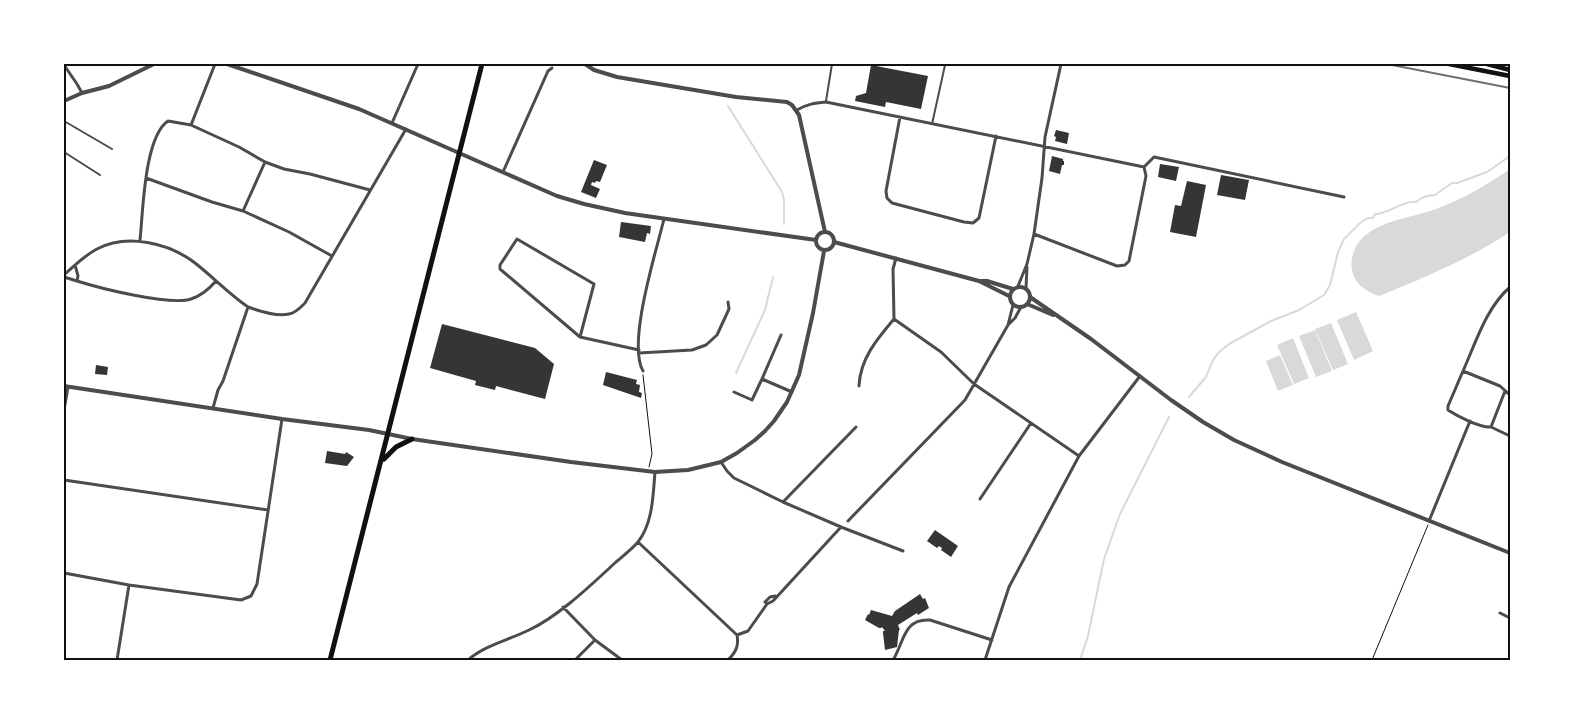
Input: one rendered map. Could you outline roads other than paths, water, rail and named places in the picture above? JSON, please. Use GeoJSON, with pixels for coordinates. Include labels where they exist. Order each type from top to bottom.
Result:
{"type":"FeatureCollection","features":[{"type":"Feature","properties":{"kind":"main road"},"geometry":{"type":"LineString","coordinates":[[330,660],[482,64]]}},
{"type":"Feature","properties":{"kind":"main road"},"geometry":{"type":"LineString","coordinates":[[1450,64],[1510,76]]}},
{"type":"Feature","properties":{"kind":"main road"},"geometry":{"type":"LineString","coordinates":[[1487,64],[1510,70]]}},
{"type":"Feature","properties":{"kind":"main road"},"geometry":{"type":"LineString","coordinates":[[382,461],[396,447],[412,439]]}},
{"type":"Feature","properties":{"kind":"street"},"geometry":{"type":"LineString","coordinates":[[64,102],[82,94],[109,86],[154,64]]}},
{"type":"Feature","properties":{"kind":"street"},"geometry":{"type":"LineString","coordinates":[[191,125],[215,64]]}},
{"type":"Feature","properties":{"kind":"street"},"geometry":{"type":"LineString","coordinates":[[226,64],[352,106],[557,196],[625,213],[816,240]]}},
{"type":"Feature","properties":{"kind":"street"},"geometry":{"type":"LineString","coordinates":[[392,123],[418,64]]}},
{"type":"Feature","properties":{"kind":"street"},"geometry":{"type":"LineString","coordinates":[[585,64],[594,70],[617,77],[736,97],[787,102],[796,110],[825,232]]}},
{"type":"Feature","properties":{"kind":"street"},"geometry":{"type":"LineString","coordinates":[[1008,325],[1013,305],[1010,296],[1013,289],[1018,286],[1027,264],[1034,234],[1042,178],[1044,146],[1061,64]]}},
{"type":"Feature","properties":{"kind":"street"},"geometry":{"type":"LineString","coordinates":[[64,65],[82,94]]}},
{"type":"Feature","properties":{"kind":"street"},"geometry":{"type":"LineString","coordinates":[[503,172],[548,72],[552,68]]}},
{"type":"Feature","properties":{"kind":"street"},"geometry":{"type":"LineString","coordinates":[[796,110],[805,105],[826,102],[1144,168]]}},
{"type":"Feature","properties":{"kind":"street"},"geometry":{"type":"LineString","coordinates":[[900,117],[886,191],[887,198],[892,203],[964,222],[973,223],[979,218],[996,136]]}},
{"type":"Feature","properties":{"kind":"street"},"geometry":{"type":"LineString","coordinates":[[140,240],[146,178],[151,151],[164,124],[168,121],[191,125],[239,147],[266,162],[370,190]]}},
{"type":"Feature","properties":{"kind":"street"},"geometry":{"type":"LineString","coordinates":[[216,281],[202,294],[190,300],[177,300],[118,292],[64,276],[75,265],[97,249],[116,243],[140,240],[162,246],[193,262],[248,307],[277,314],[288,315],[295,312],[306,303],[406,129]]}},
{"type":"Feature","properties":{"kind":"street"},"geometry":{"type":"LineString","coordinates":[[1144,168],[1154,157],[1344,197]]}},
{"type":"Feature","properties":{"kind":"street"},"geometry":{"type":"LineString","coordinates":[[243,211],[266,162]]}},
{"type":"Feature","properties":{"kind":"street"},"geometry":{"type":"LineString","coordinates":[[1034,234],[1117,266],[1124,265],[1129,261],[1146,176],[1144,168]]}},
{"type":"Feature","properties":{"kind":"street"},"geometry":{"type":"LineString","coordinates":[[146,178],[243,211],[289,232],[332,256]]}},
{"type":"Feature","properties":{"kind":"street"},"geometry":{"type":"LineString","coordinates":[[643,372],[640,366],[639,352],[643,301],[664,219]]}},
{"type":"Feature","properties":{"kind":"street"},"geometry":{"type":"LineString","coordinates":[[825,232],[832,235],[834,242],[831,248],[824,251],[816,245],[816,240],[820,233],[825,232]]}},
{"type":"Feature","properties":{"kind":"street"},"geometry":{"type":"LineString","coordinates":[[580,337],[594,284],[517,239],[500,265],[500,269],[580,337],[639,352],[692,350],[706,345],[717,335],[729,309],[728,302]]}},
{"type":"Feature","properties":{"kind":"street"},"geometry":{"type":"LineString","coordinates":[[834,242],[1013,289]]}},
{"type":"Feature","properties":{"kind":"street"},"geometry":{"type":"LineString","coordinates":[[64,410],[66,386],[412,439],[648,472],[688,470],[722,462],[749,444],[774,421],[792,392],[799,375],[824,251]]}},
{"type":"Feature","properties":{"kind":"street"},"geometry":{"type":"LineString","coordinates":[[860,386],[860,370],[864,361],[877,340],[894,320],[894,269],[896,258]]}},
{"type":"Feature","properties":{"kind":"street"},"geometry":{"type":"LineString","coordinates":[[848,521],[965,400],[1008,325],[1021,307],[1027,304],[1030,297],[1026,288],[1027,264]]}},
{"type":"Feature","properties":{"kind":"street"},"geometry":{"type":"LineString","coordinates":[[75,265],[78,276],[77,281]]}},
{"type":"Feature","properties":{"kind":"street"},"geometry":{"type":"LineString","coordinates":[[979,281],[1010,296]]}},
{"type":"Feature","properties":{"kind":"street"},"geometry":{"type":"LineString","coordinates":[[1018,286],[1026,288]]}},
{"type":"Feature","properties":{"kind":"street"},"geometry":{"type":"LineString","coordinates":[[1510,287],[1502,294],[1486,317],[1448,406],[1448,410],[1470,421],[1487,428],[1491,427],[1510,436]]}},
{"type":"Feature","properties":{"kind":"street"},"geometry":{"type":"LineString","coordinates":[[1030,297],[1091,339],[1203,422],[1234,440],[1282,462],[1510,553]]}},
{"type":"Feature","properties":{"kind":"street"},"geometry":{"type":"LineString","coordinates":[[1027,304],[1059,318]]}},
{"type":"Feature","properties":{"kind":"street"},"geometry":{"type":"LineString","coordinates":[[1013,305],[1021,307]]}},
{"type":"Feature","properties":{"kind":"street"},"geometry":{"type":"LineString","coordinates":[[213,408],[248,307]]}},
{"type":"Feature","properties":{"kind":"street"},"geometry":{"type":"LineString","coordinates":[[894,320],[941,352],[974,384],[1079,456]]}},
{"type":"Feature","properties":{"kind":"street"},"geometry":{"type":"LineString","coordinates":[[734,392],[752,400],[781,335]]}},
{"type":"Feature","properties":{"kind":"street"},"geometry":{"type":"LineString","coordinates":[[1463,371],[1500,386],[1510,395]]}},
{"type":"Feature","properties":{"kind":"street"},"geometry":{"type":"LineString","coordinates":[[985,660],[1009,587],[1079,456],[1140,376]]}},
{"type":"Feature","properties":{"kind":"street"},"geometry":{"type":"LineString","coordinates":[[762,379],[792,392]]}},
{"type":"Feature","properties":{"kind":"street"},"geometry":{"type":"LineString","coordinates":[[1491,427],[1506,391]]}},
{"type":"Feature","properties":{"kind":"street"},"geometry":{"type":"LineString","coordinates":[[64,574],[241,600],[252,596],[257,584],[282,419]]}},
{"type":"Feature","properties":{"kind":"street"},"geometry":{"type":"LineString","coordinates":[[1430,521],[1470,421]]}},
{"type":"Feature","properties":{"kind":"street"},"geometry":{"type":"LineString","coordinates":[[980,499],[1031,424]]}},
{"type":"Feature","properties":{"kind":"street"},"geometry":{"type":"LineString","coordinates":[[783,502],[856,428]]}},
{"type":"Feature","properties":{"kind":"street"},"geometry":{"type":"LineString","coordinates":[[722,462],[734,478],[783,502],[903,551]]}},
{"type":"Feature","properties":{"kind":"street"},"geometry":{"type":"LineString","coordinates":[[468,660],[492,645],[530,630],[563,607],[638,542],[651,511],[655,472]]}},
{"type":"Feature","properties":{"kind":"street"},"geometry":{"type":"LineString","coordinates":[[64,480],[268,510]]}},
{"type":"Feature","properties":{"kind":"street"},"geometry":{"type":"LineString","coordinates":[[737,635],[748,631],[767,604],[773,601],[842,527]]}},
{"type":"Feature","properties":{"kind":"street"},"geometry":{"type":"LineString","coordinates":[[638,542],[737,635],[737,649],[728,660]]}},
{"type":"Feature","properties":{"kind":"street"},"geometry":{"type":"LineString","coordinates":[[117,660],[129,585]]}},
{"type":"Feature","properties":{"kind":"street"},"geometry":{"type":"LineString","coordinates":[[563,607],[595,640],[622,660]]}},
{"type":"Feature","properties":{"kind":"street"},"geometry":{"type":"LineString","coordinates":[[1500,614],[1510,618]]}},
{"type":"Feature","properties":{"kind":"street"},"geometry":{"type":"LineString","coordinates":[[893,660],[899,652],[901,642],[909,627],[916,622],[924,620],[930,620],[992,640]]}},
{"type":"Feature","properties":{"kind":"street"},"geometry":{"type":"LineString","coordinates":[[575,660],[595,640]]}},
{"type":"Feature","properties":{"kind":"lane"},"geometry":{"type":"LineString","coordinates":[[826,102],[832,64]]}},
{"type":"Feature","properties":{"kind":"lane"},"geometry":{"type":"LineString","coordinates":[[932,124],[945,65]]}},
{"type":"Feature","properties":{"kind":"lane"},"geometry":{"type":"LineString","coordinates":[[64,121],[112,149]]}},
{"type":"Feature","properties":{"kind":"lane"},"geometry":{"type":"LineString","coordinates":[[64,152],[100,175]]}},
{"type":"Feature","properties":{"kind":"waterway"},"geometry":{"type":"LineString","coordinates":[[728,106],[782,192],[784,224]]}},
{"type":"Feature","properties":{"kind":"waterway"},"geometry":{"type":"LineString","coordinates":[[1189,397],[1206,377],[1218,353],[1229,344],[1271,321],[1299,310],[1324,295],[1330,285],[1338,252],[1344,239],[1360,223],[1368,218],[1373,218],[1375,214],[1406,203],[1416,202],[1430,195],[1435,195],[1452,183],[1487,172],[1510,156]]}},
{"type":"Feature","properties":{"kind":"waterway"},"geometry":{"type":"LineString","coordinates":[[736,373],[765,310],[773,277]]}},
{"type":"Feature","properties":{"kind":"waterway"},"geometry":{"type":"LineString","coordinates":[[1080,660],[1088,636],[1104,559],[1120,514],[1169,417]]}},
{"type":"Feature","properties":{"kind":"railway"},"geometry":{"type":"LineString","coordinates":[[1387,64],[1510,88]]}}]}
